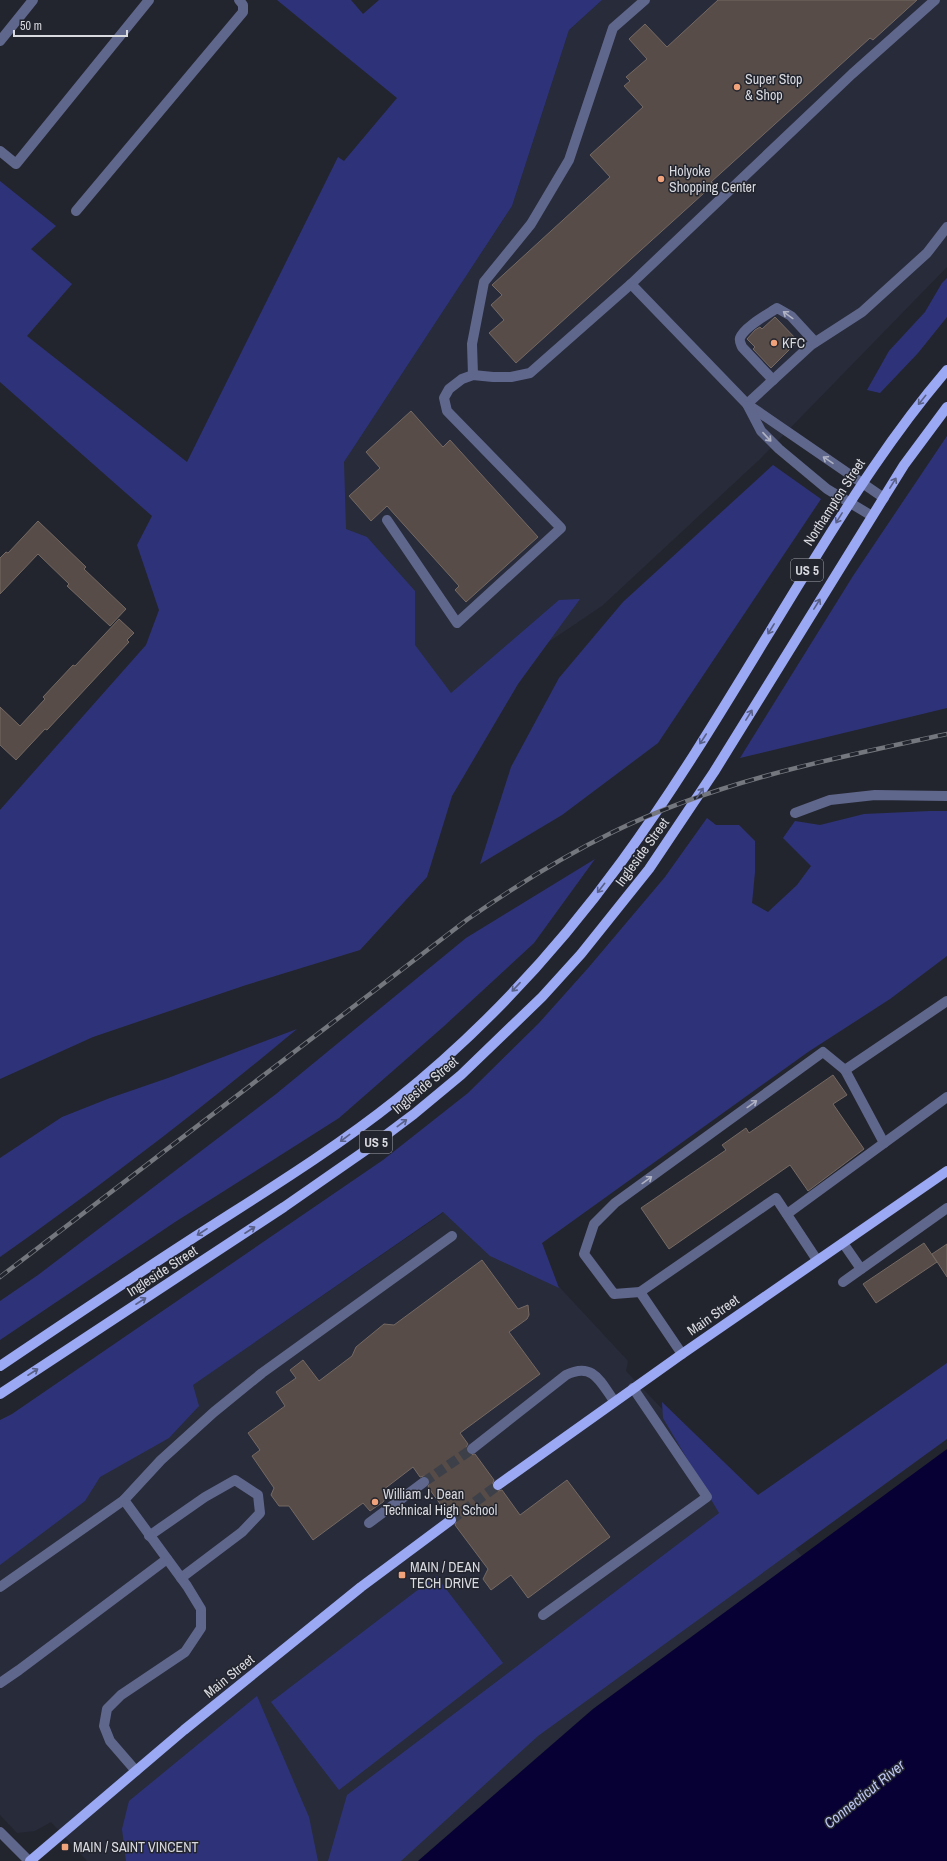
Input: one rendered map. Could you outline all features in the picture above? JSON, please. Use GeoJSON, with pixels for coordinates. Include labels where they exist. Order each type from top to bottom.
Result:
{"type":"FeatureCollection","features":[{"type":"Feature","properties":{"kind":"main road","name":"Northampton Street"},"geometry":{"type":"LineString","coordinates":[[678,778],[862,482],[914,411],[947,370]]}},
{"type":"Feature","properties":{"kind":"main road","name":"US 5"},"geometry":{"type":"LineString","coordinates":[[872,516],[904,465],[947,407]]}},
{"type":"Feature","properties":{"kind":"main road","name":"Ingleside Street"},"geometry":{"type":"LineString","coordinates":[[0,1394],[284,1207],[414,1114],[461,1075],[542,997],[581,954],[649,869],[714,772],[872,516]]}},
{"type":"Feature","properties":{"kind":"main road","name":"Ingleside Street"},"geometry":{"type":"LineString","coordinates":[[0,1366],[330,1148],[394,1101],[442,1061],[538,964],[617,868],[678,778]]}},
{"type":"Feature","properties":{"kind":"main road","name":"Main Street"},"geometry":{"type":"LineString","coordinates":[[498,1485],[614,1401],[947,1171]]}},
{"type":"Feature","properties":{"kind":"main road","name":"Main Street"},"geometry":{"type":"LineString","coordinates":[[29,1861],[184,1730],[361,1587],[451,1520]]}},
{"type":"Feature","properties":{"kind":"street"},"geometry":{"type":"LineString","coordinates":[[0,41],[33,0]]}},
{"type":"Feature","properties":{"kind":"street"},"geometry":{"type":"LineString","coordinates":[[0,151],[16,164],[149,0]]}},
{"type":"Feature","properties":{"kind":"street"},"geometry":{"type":"LineString","coordinates":[[76,211],[243,12],[243,5],[239,0]]}},
{"type":"Feature","properties":{"kind":"street"},"geometry":{"type":"LineString","coordinates":[[473,375],[472,344],[484,282],[531,224],[569,160],[613,28],[644,0]]}},
{"type":"Feature","properties":{"kind":"street"},"geometry":{"type":"LineString","coordinates":[[387,520],[458,623],[561,528],[447,411],[444,398],[449,389],[462,379],[473,375],[493,378],[511,377],[530,373],[631,284],[852,74],[935,0]]}},
{"type":"Feature","properties":{"kind":"street"},"geometry":{"type":"LineString","coordinates":[[747,404],[815,342],[862,312],[927,252],[947,227]]}},
{"type":"Feature","properties":{"kind":"street"},"geometry":{"type":"LineString","coordinates":[[631,284],[747,404],[884,498]]}},
{"type":"Feature","properties":{"kind":"street"},"geometry":{"type":"LineString","coordinates":[[773,380],[742,347],[740,336],[759,319],[777,308],[790,316],[815,342]]}},
{"type":"Feature","properties":{"kind":"street"},"geometry":{"type":"LineString","coordinates":[[747,404],[761,431],[769,440],[807,474],[827,489],[872,516]]}},
{"type":"Feature","properties":{"kind":"street"},"geometry":{"type":"LineString","coordinates":[[795,813],[830,800],[875,794],[947,796]]}},
{"type":"Feature","properties":{"kind":"street"},"geometry":{"type":"LineString","coordinates":[[845,1070],[947,1001]]}},
{"type":"Feature","properties":{"kind":"street"},"geometry":{"type":"LineString","coordinates":[[818,1260],[776,1198],[640,1292],[614,1294],[584,1254],[594,1224],[615,1203],[824,1052],[845,1070],[884,1143]]}},
{"type":"Feature","properties":{"kind":"street"},"geometry":{"type":"LineString","coordinates":[[787,1214],[947,1097]]}},
{"type":"Feature","properties":{"kind":"street"},"geometry":{"type":"LineString","coordinates":[[843,1282],[947,1208]]}},
{"type":"Feature","properties":{"kind":"street"},"geometry":{"type":"LineString","coordinates":[[0,1587],[124,1500],[160,1460],[214,1412],[262,1373],[452,1236]]}},
{"type":"Feature","properties":{"kind":"street"},"geometry":{"type":"LineString","coordinates":[[843,1243],[861,1269]]}},
{"type":"Feature","properties":{"kind":"street"},"geometry":{"type":"LineString","coordinates":[[640,1292],[682,1354]]}},
{"type":"Feature","properties":{"kind":"street"},"geometry":{"type":"LineString","coordinates":[[472,1449],[566,1375],[577,1370],[584,1370],[592,1373],[600,1381],[614,1401]]}},
{"type":"Feature","properties":{"kind":"street"},"geometry":{"type":"LineString","coordinates":[[543,1615],[707,1497],[633,1388]]}},
{"type":"Feature","properties":{"kind":"street"},"geometry":{"type":"LineString","coordinates":[[149,1536],[205,1497],[235,1480],[258,1495],[260,1513],[242,1532],[181,1578]]}},
{"type":"Feature","properties":{"kind":"street"},"geometry":{"type":"LineString","coordinates":[[369,1522],[424,1482]]}},
{"type":"Feature","properties":{"kind":"street"},"geometry":{"type":"LineString","coordinates":[[124,1500],[181,1578],[201,1609],[201,1628],[185,1652],[121,1695],[107,1709],[104,1726],[110,1741],[136,1771]]}},
{"type":"Feature","properties":{"kind":"street"},"geometry":{"type":"LineString","coordinates":[[0,1683],[20,1670],[167,1559]]}},
{"type":"Feature","properties":{"kind":"street"},"geometry":{"type":"LineString","coordinates":[[0,1832],[29,1861]]}},
{"type":"Feature","properties":{"kind":"shaded area"},"geometry":{"type":"Polygon","coordinates":[[[277,0],[351,0],[363,14],[379,0],[602,0],[569,30],[512,206],[344,462],[346,529],[367,537],[415,591],[415,645],[451,693],[559,600],[580,599],[518,684],[452,796],[427,877],[360,950],[246,985],[93,1037],[0,1079],[0,810],[146,645],[159,610],[137,545],[152,516],[0,382],[0,181],[56,226],[31,249],[72,284],[27,336],[187,462],[338,157],[344,161],[397,98],[277,0]]]}},
{"type":"Feature","properties":{"kind":"shaded area","name":"Holyoke Shopping Center"},"geometry":{"type":"Polygon","coordinates":[[[602,0],[947,0],[947,267],[760,459],[602,606],[453,706],[311,512],[512,206],[569,30],[602,0]]]}},
{"type":"Feature","properties":{"kind":"shaded area"},"geometry":{"type":"Polygon","coordinates":[[[947,278],[947,317],[918,353],[880,393],[867,390],[889,351],[925,312],[942,283],[947,278]]]}},
{"type":"Feature","properties":{"kind":"shaded area"},"geometry":{"type":"Polygon","coordinates":[[[947,436],[947,708],[740,758],[853,576],[947,436]]]}},
{"type":"Feature","properties":{"kind":"shaded area"},"geometry":{"type":"Polygon","coordinates":[[[773,465],[821,499],[658,743],[562,815],[480,864],[511,767],[559,678],[623,602],[773,465]]]}},
{"type":"Feature","properties":{"kind":"shaded area"},"geometry":{"type":"Polygon","coordinates":[[[947,811],[947,956],[890,999],[808,1052],[542,1243],[559,1288],[490,1256],[443,1212],[193,1385],[199,1406],[169,1438],[100,1477],[85,1501],[0,1565],[0,1420],[12,1414],[383,1160],[468,1093],[539,1023],[589,967],[665,877],[707,818],[716,825],[739,825],[755,841],[755,872],[752,903],[768,912],[797,885],[811,866],[783,838],[795,821],[820,825],[864,814],[947,811]]]}},
{"type":"Feature","properties":{"kind":"shaded area"},"geometry":{"type":"Polygon","coordinates":[[[595,859],[534,943],[443,1027],[339,1118],[175,1222],[0,1340],[0,1301],[38,1275],[276,1094],[466,938],[595,859]]]}},
{"type":"Feature","properties":{"kind":"shaded area"},"geometry":{"type":"Polygon","coordinates":[[[297,1029],[151,1146],[0,1257],[0,1158],[62,1117],[297,1029]]]}},
{"type":"Feature","properties":{"kind":"shaded area","name":"William J. Dean Technical High School"},"geometry":{"type":"Polygon","coordinates":[[[472,1193],[628,1361],[626,1371],[802,1556],[593,1709],[418,1861],[87,1861],[51,1822],[35,1831],[17,1833],[0,1815],[0,1449],[185,1390],[472,1193]]]}},
{"type":"Feature","properties":{"kind":"shaded area"},"geometry":{"type":"Polygon","coordinates":[[[947,1363],[947,1439],[538,1736],[401,1861],[328,1861],[347,1795],[719,1513],[663,1418],[662,1402],[758,1495],[947,1363]]]}},
{"type":"Feature","properties":{"kind":"shaded area"},"geometry":{"type":"Polygon","coordinates":[[[436,1576],[503,1663],[339,1790],[271,1702],[436,1576]]]}},
{"type":"Feature","properties":{"kind":"shaded area"},"geometry":{"type":"Polygon","coordinates":[[[257,1696],[309,1817],[318,1861],[126,1861],[122,1829],[129,1801],[257,1696]]]}},
{"type":"Feature","properties":{"kind":"water","name":"Connecticut River"},"geometry":{"type":"Polygon","coordinates":[[[947,1449],[947,1861],[418,1861],[593,1709],[947,1449]]]}},
{"type":"Feature","properties":{"kind":"building","name":"Holyoke Shopping Center"},"geometry":{"type":"Polygon","coordinates":[[[718,0],[917,0],[873,40],[870,38],[711,182],[714,184],[516,363],[489,333],[504,320],[491,305],[502,295],[492,285],[610,177],[590,155],[643,107],[624,86],[630,81],[626,77],[647,59],[629,39],[645,24],[667,47],[718,0]]]}},
{"type":"Feature","properties":{"kind":"building","name":"KFC"},"geometry":{"type":"Polygon","coordinates":[[[775,317],[798,341],[771,368],[753,349],[755,347],[747,339],[755,330],[760,327],[762,329],[775,317]]]}},
{"type":"Feature","properties":{"kind":"building"},"geometry":{"type":"Polygon","coordinates":[[[411,411],[443,447],[450,440],[538,537],[466,602],[455,590],[459,586],[387,506],[371,521],[349,496],[380,468],[366,452],[411,411]]]}},
{"type":"Feature","properties":{"kind":"building"},"geometry":{"type":"Polygon","coordinates":[[[38,521],[86,567],[84,569],[126,609],[110,626],[67,586],[69,584],[38,554],[0,594],[0,558],[6,552],[8,553],[38,521]]]}},
{"type":"Feature","properties":{"kind":"building"},"geometry":{"type":"Polygon","coordinates":[[[119,619],[134,633],[127,640],[129,642],[47,730],[45,729],[16,760],[0,745],[0,707],[20,726],[45,699],[43,697],[73,665],[75,666],[119,619]]]}},
{"type":"Feature","properties":{"kind":"building"},"geometry":{"type":"Polygon","coordinates":[[[833,1075],[847,1095],[833,1104],[864,1149],[808,1191],[790,1165],[669,1249],[641,1208],[726,1150],[722,1145],[746,1128],[749,1133],[833,1075]]]}},
{"type":"Feature","properties":{"kind":"building"},"geometry":{"type":"Polygon","coordinates":[[[924,1243],[937,1262],[876,1303],[863,1284],[924,1243]]]}},
{"type":"Feature","properties":{"kind":"building"},"geometry":{"type":"Polygon","coordinates":[[[947,1244],[947,1277],[932,1254],[947,1244]]]}},
{"type":"Feature","properties":{"kind":"building"},"geometry":{"type":"Polygon","coordinates":[[[482,1260],[518,1309],[528,1305],[529,1315],[527,1319],[509,1332],[540,1374],[460,1433],[468,1444],[466,1447],[467,1453],[470,1455],[475,1454],[494,1480],[492,1485],[493,1489],[498,1491],[502,1490],[520,1515],[567,1480],[610,1537],[528,1598],[511,1575],[491,1590],[483,1579],[488,1569],[455,1525],[457,1520],[456,1516],[453,1514],[448,1515],[428,1487],[430,1482],[429,1478],[424,1476],[420,1477],[413,1467],[383,1490],[385,1499],[383,1502],[370,1511],[363,1503],[313,1540],[289,1506],[279,1506],[271,1495],[274,1488],[252,1456],[260,1450],[248,1433],[285,1406],[276,1392],[296,1378],[290,1370],[303,1360],[319,1381],[352,1356],[356,1347],[384,1324],[394,1325],[482,1260]]]}},
{"type":"Feature","properties":{"kind":"tunnel"},"geometry":{"type":"LineString","coordinates":[[424,1482],[472,1449]]}},
{"type":"Feature","properties":{"kind":"tunnel"},"geometry":{"type":"LineString","coordinates":[[451,1520],[498,1485]]}},
{"type":"Feature","properties":{"kind":"railway"},"geometry":{"type":"LineString","coordinates":[[0,1277],[468,919],[503,895],[557,862],[613,832],[653,814],[735,785],[819,762],[947,734]]}},
{"type":"Feature","properties":{"kind":"place","name":"Super Stop & Shop"},"geometry":{"type":"Point","coordinates":[737,87]}},
{"type":"Feature","properties":{"kind":"place","name":"Holyoke Shopping Center"},"geometry":{"type":"Point","coordinates":[661,179]}},
{"type":"Feature","properties":{"kind":"place","name":"KFC"},"geometry":{"type":"Point","coordinates":[774,343]}},
{"type":"Feature","properties":{"kind":"place","name":"William J. Dean Technical High School"},"geometry":{"type":"Point","coordinates":[375,1502]}},
{"type":"Feature","properties":{"kind":"place","name":"MAIN / DEAN TECH DRIVE"},"geometry":{"type":"Point","coordinates":[402,1575]}},
{"type":"Feature","properties":{"kind":"place","name":"MAIN / SAINT VINCENT"},"geometry":{"type":"Point","coordinates":[65,1847]}}]}
